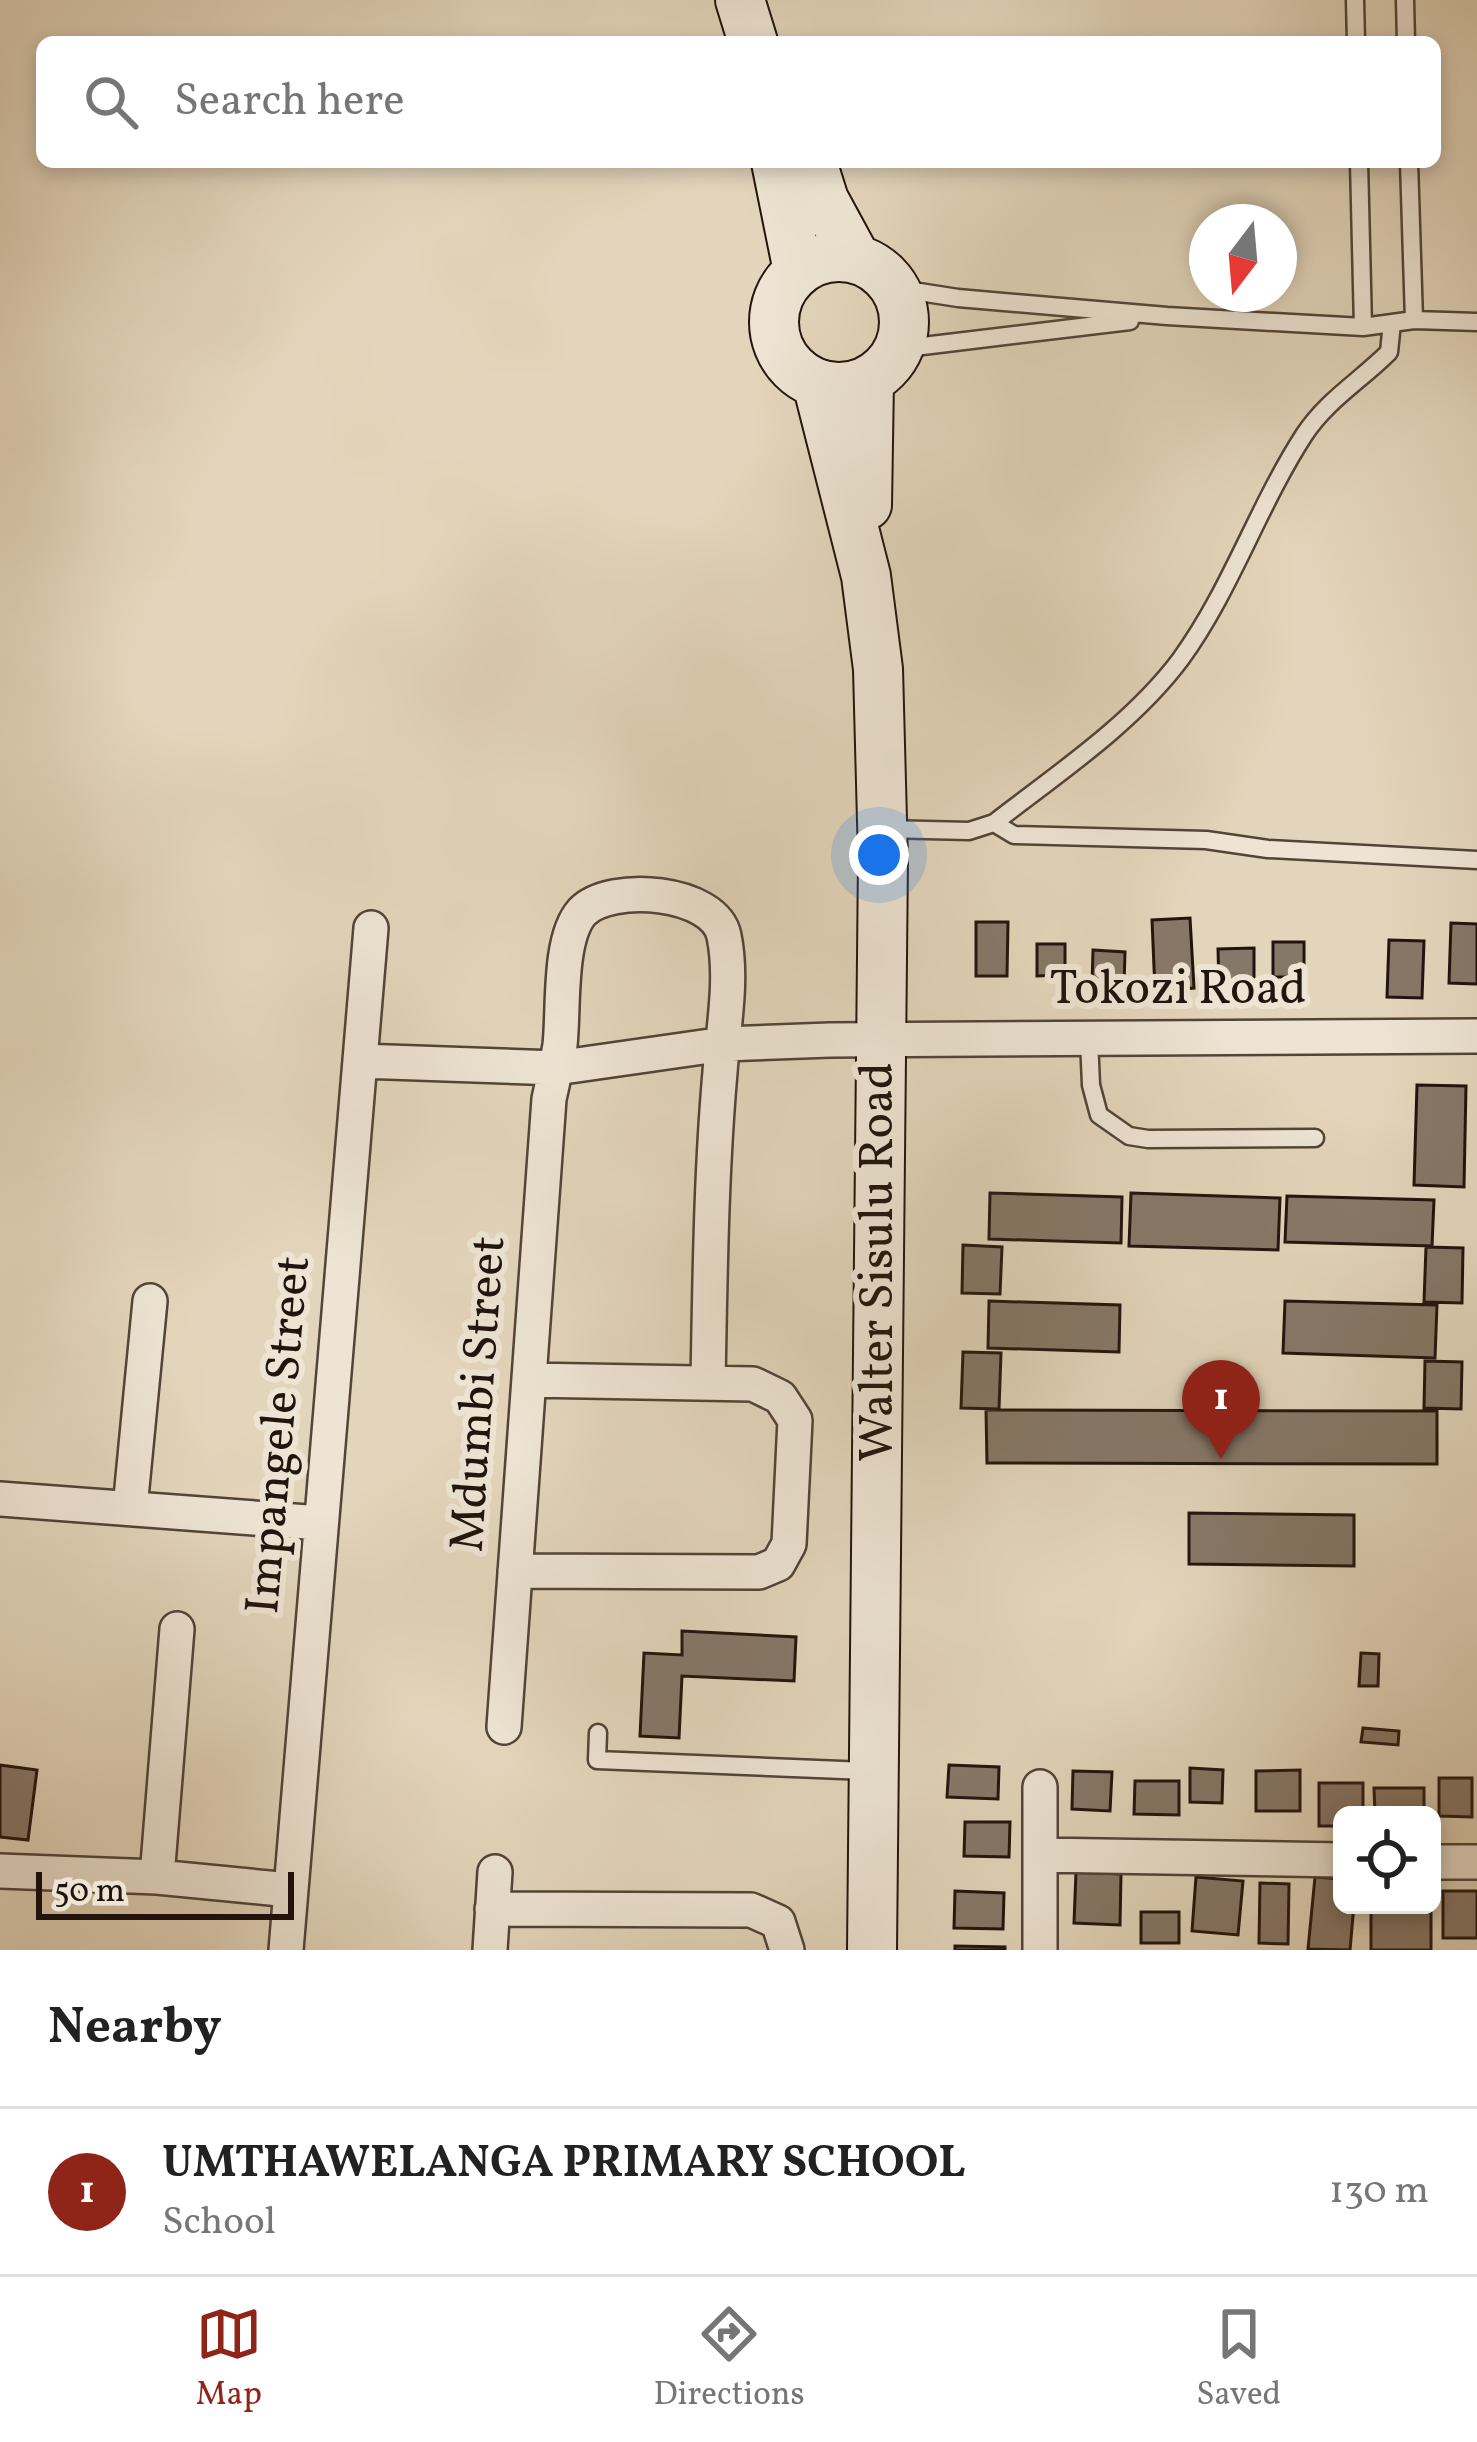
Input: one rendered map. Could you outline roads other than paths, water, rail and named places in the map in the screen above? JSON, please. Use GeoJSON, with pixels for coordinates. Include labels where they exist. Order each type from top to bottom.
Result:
{"type":"FeatureCollection","features":[{"type":"Feature","properties":{"kind":"street"},"geometry":{"type":"LineString","coordinates":[[777,168],[798,271]]}},
{"type":"Feature","properties":{"kind":"street"},"geometry":{"type":"LineString","coordinates":[[814,168],[824,200],[903,307],[904,329],[884,364],[848,386],[817,382],[791,365],[779,348],[774,327],[784,287],[798,271],[836,257],[875,273]]}},
{"type":"Feature","properties":{"kind":"street","name":"Walter Sisulu Road"},"geometry":{"type":"LineString","coordinates":[[866,576],[884,364]]}},
{"type":"Feature","properties":{"kind":"street","name":"Walter Sisulu Road"},"geometry":{"type":"LineString","coordinates":[[817,382],[866,576],[878,669],[883,829],[872,1950]]}},
{"type":"Feature","properties":{"kind":"street","name":"Mdumbi Street"},"geometry":{"type":"LineString","coordinates":[[504,1727],[549,1099],[567,949],[583,912],[598,901],[623,895],[679,900],[713,913],[724,937],[724,1044]]}},
{"type":"Feature","properties":{"kind":"street","name":"Impangele Street"},"geometry":{"type":"LineString","coordinates":[[286,1950],[371,928]]}},
{"type":"Feature","properties":{"kind":"street","name":"Tokozi Road"},"geometry":{"type":"LineString","coordinates":[[360,1061],[556,1069],[724,1044],[880,1038],[1477,1036]]}},
{"type":"Feature","properties":{"kind":"street"},"geometry":{"type":"LineString","coordinates":[[708,1382],[724,1044]]}},
{"type":"Feature","properties":{"kind":"street"},"geometry":{"type":"LineString","coordinates":[[130,1508],[150,1301]]}},
{"type":"Feature","properties":{"kind":"street"},"geometry":{"type":"LineString","coordinates":[[515,1571],[759,1572],[778,1564],[789,1544],[795,1420],[781,1396],[753,1384],[529,1380]]}},
{"type":"Feature","properties":{"kind":"street"},"geometry":{"type":"LineString","coordinates":[[0,1498],[321,1523]]}},
{"type":"Feature","properties":{"kind":"street"},"geometry":{"type":"LineString","coordinates":[[157,1877],[177,1629]]}},
{"type":"Feature","properties":{"kind":"street"},"geometry":{"type":"LineString","coordinates":[[1040,1787],[1040,1950]]}},
{"type":"Feature","properties":{"kind":"street"},"geometry":{"type":"LineString","coordinates":[[1040,1855],[1333,1860]]}},
{"type":"Feature","properties":{"kind":"street"},"geometry":{"type":"LineString","coordinates":[[1441,1862],[1477,1862]]}},
{"type":"Feature","properties":{"kind":"street"},"geometry":{"type":"LineString","coordinates":[[0,1870],[157,1877],[290,1890]]}},
{"type":"Feature","properties":{"kind":"street"},"geometry":{"type":"LineString","coordinates":[[490,1950],[495,1872]]}},
{"type":"Feature","properties":{"kind":"street"},"geometry":{"type":"LineString","coordinates":[[492,1909],[751,1910],[778,1922],[787,1950]]}},
{"type":"Feature","properties":{"kind":"lane"},"geometry":{"type":"LineString","coordinates":[[1355,0],[1356,36]]}},
{"type":"Feature","properties":{"kind":"lane"},"geometry":{"type":"LineString","coordinates":[[1406,0],[1406,36]]}},
{"type":"Feature","properties":{"kind":"lane"},"geometry":{"type":"LineString","coordinates":[[1359,168],[1363,327]]}},
{"type":"Feature","properties":{"kind":"lane"},"geometry":{"type":"LineString","coordinates":[[1409,168],[1414,320]]}},
{"type":"Feature","properties":{"kind":"lane"},"geometry":{"type":"LineString","coordinates":[[875,273],[958,298],[1167,316],[1363,327],[1414,320],[1477,322]]}},
{"type":"Feature","properties":{"kind":"lane"},"geometry":{"type":"LineString","coordinates":[[884,364],[1167,316]]}},
{"type":"Feature","properties":{"kind":"lane"},"geometry":{"type":"LineString","coordinates":[[883,829],[969,831],[994,824],[1126,717],[1178,662],[1233,576],[1272,491],[1306,433],[1335,395],[1389,352],[1392,322]]}},
{"type":"Feature","properties":{"kind":"lane"},"geometry":{"type":"LineString","coordinates":[[994,824],[1014,835],[1206,840],[1268,849],[1477,860]]}},
{"type":"Feature","properties":{"kind":"lane"},"geometry":{"type":"LineString","coordinates":[[1089,1039],[1091,1084],[1099,1115],[1129,1136],[1315,1138]]}},
{"type":"Feature","properties":{"kind":"lane"},"geometry":{"type":"LineString","coordinates":[[598,1732],[597,1760],[874,1771]]}},
{"type":"Feature","properties":{"kind":"place","name":"UMTHAWELANGA PRIMARY SCHOOL"},"geometry":{"type":"Point","coordinates":[1221,1459]}}]}
